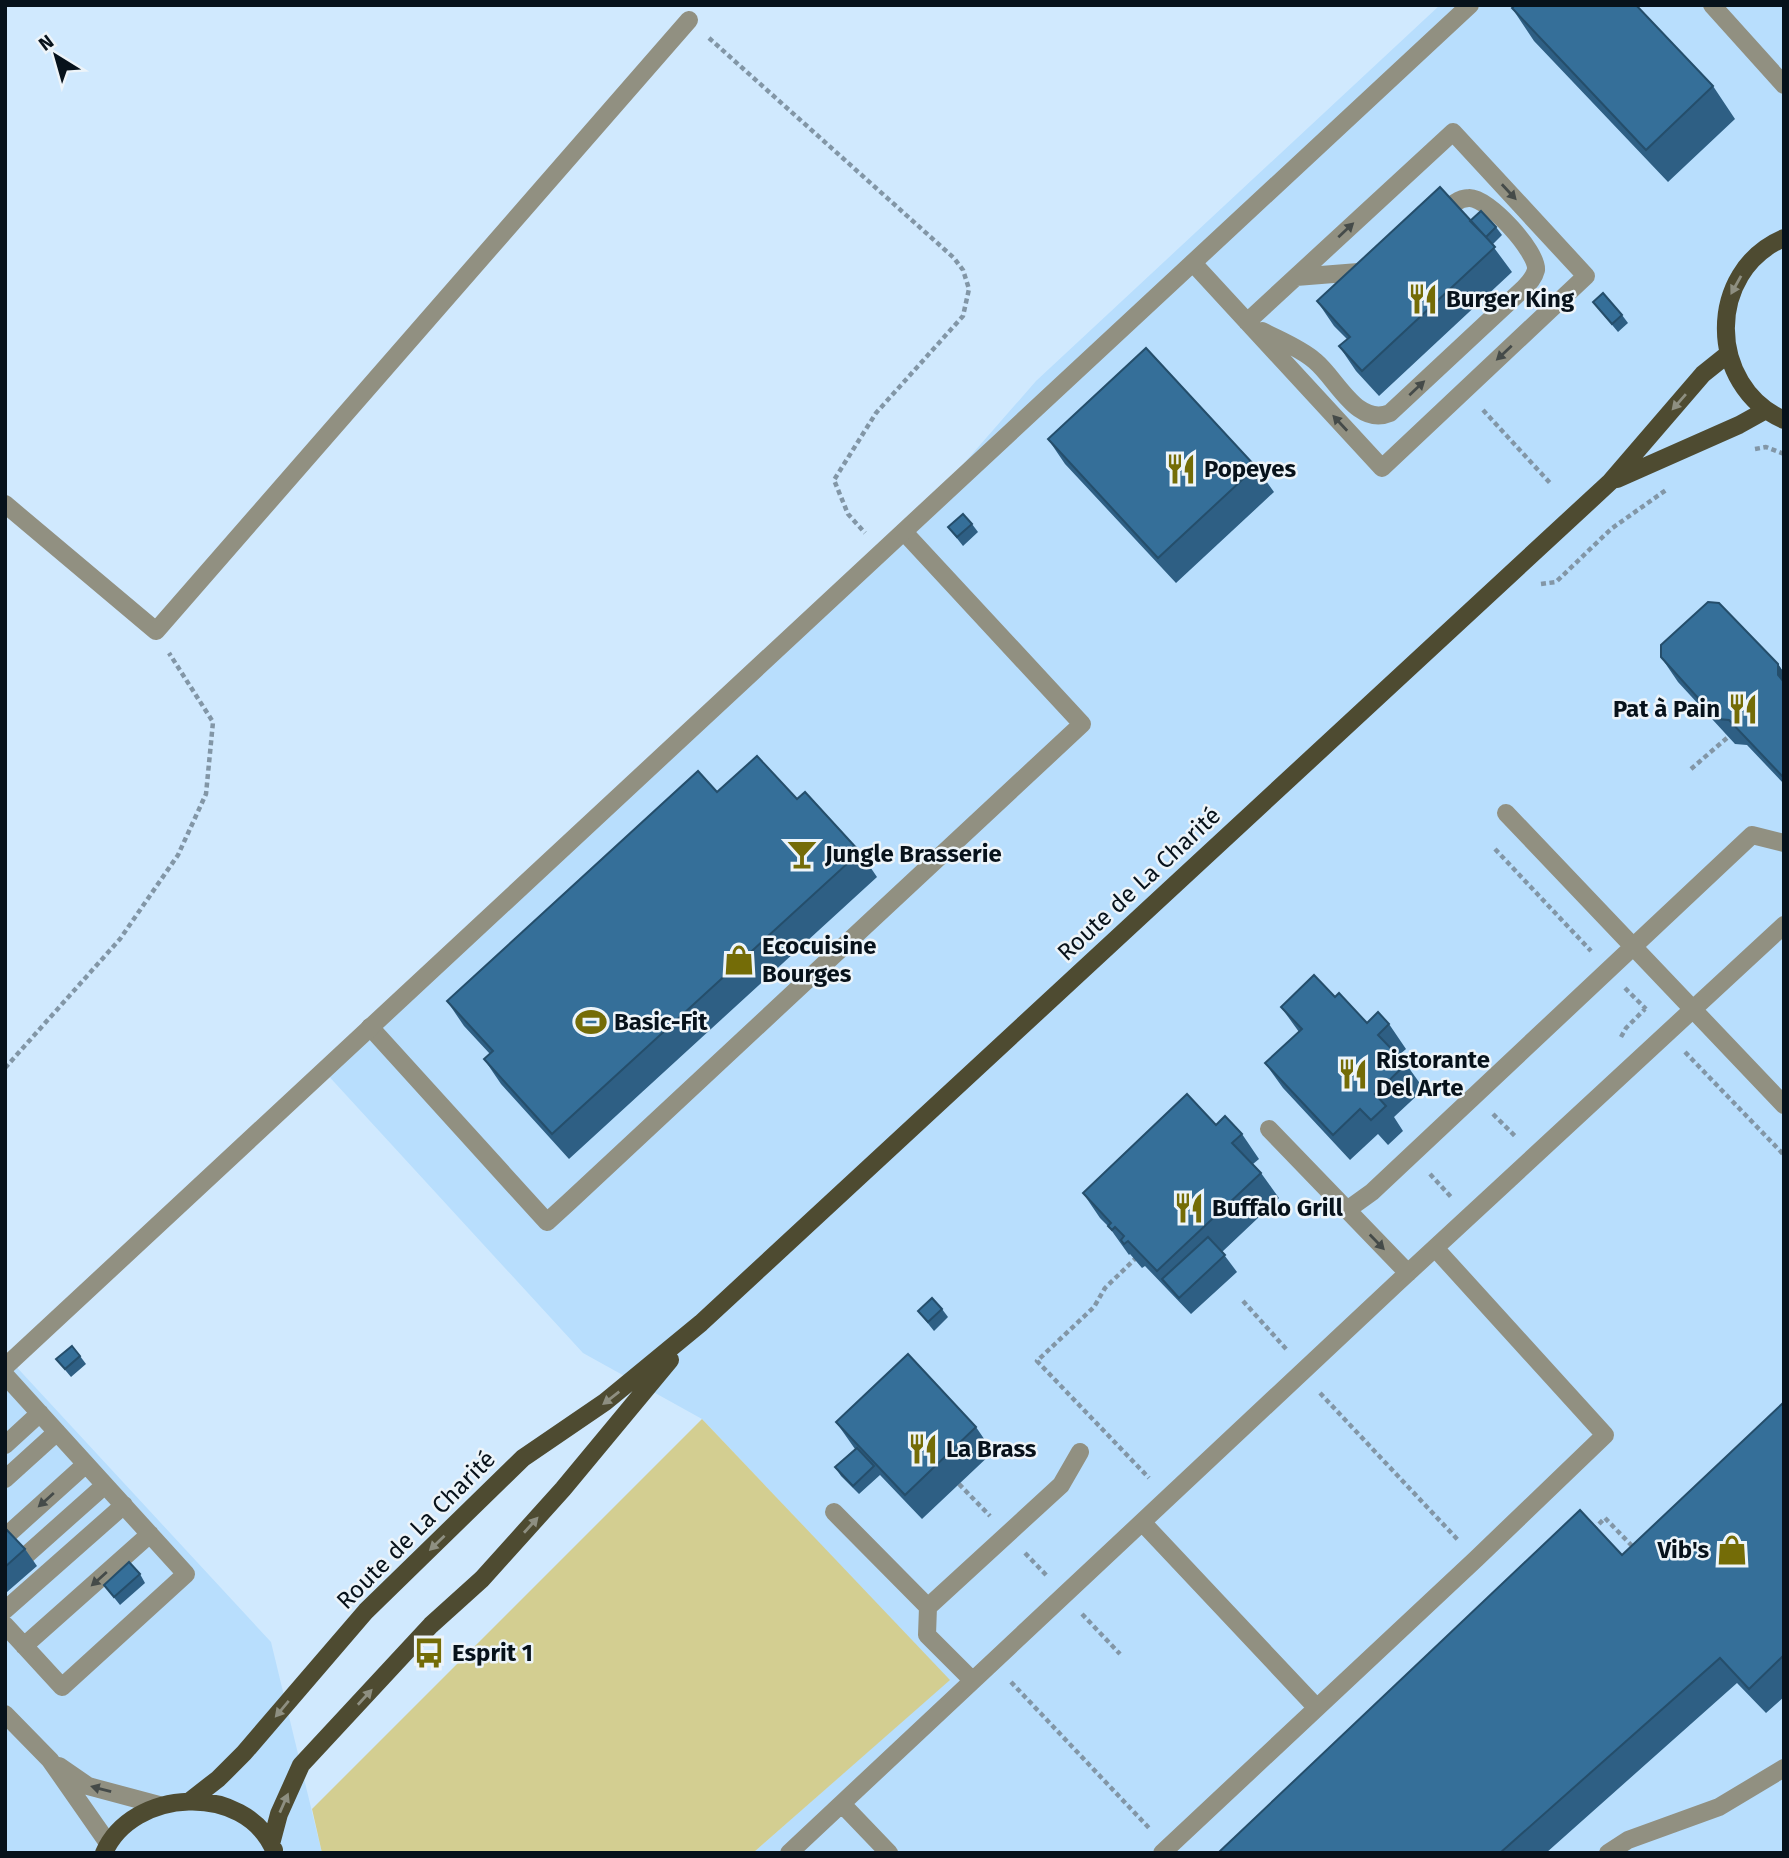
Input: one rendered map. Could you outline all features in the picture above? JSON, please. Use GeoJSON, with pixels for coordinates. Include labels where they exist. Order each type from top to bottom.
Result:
{"type":"FeatureCollection","features":[{"type":"Feature","properties":{"kind":"main road"},"geometry":{"type":"LineString","coordinates":[[1784,238],[1754,258],[1736,282],[1726,310],[1725,340],[1733,370],[1742,385],[1766,410],[1784,419]]}},
{"type":"Feature","properties":{"kind":"main road","name":"Route de La Charité"},"geometry":{"type":"LineString","coordinates":[[191,1800],[218,1779],[244,1753],[366,1611],[523,1458],[605,1402],[701,1323],[1610,482],[1703,374],[1728,354]]}},
{"type":"Feature","properties":{"kind":"main road","name":"Route de La Charité"},"geometry":{"type":"LineString","coordinates":[[1610,482],[1728,430],[1766,410]]}},
{"type":"Feature","properties":{"kind":"main road","name":"Route de La Charité"},"geometry":{"type":"LineString","coordinates":[[273,1848],[279,1814],[301,1765],[431,1625],[482,1579],[545,1509],[701,1323]]}},
{"type":"Feature","properties":{"kind":"main road"},"geometry":{"type":"LineString","coordinates":[[106,1848],[130,1820],[159,1805],[191,1800],[215,1803],[237,1812],[256,1826],[273,1848]]}},
{"type":"Feature","properties":{"kind":"street"},"geometry":{"type":"LineString","coordinates":[[5,1367],[1470,5]]}},
{"type":"Feature","properties":{"kind":"street"},"geometry":{"type":"LineString","coordinates":[[1712,5],[1784,85]]}},
{"type":"Feature","properties":{"kind":"street"},"geometry":{"type":"LineString","coordinates":[[5,504],[156,631],[689,20]]}},
{"type":"Feature","properties":{"kind":"street"},"geometry":{"type":"LineString","coordinates":[[1193,263],[1247,322],[1382,468],[1586,276],[1453,131],[1247,322]]}},
{"type":"Feature","properties":{"kind":"street"},"geometry":{"type":"LineString","coordinates":[[1247,322],[1315,360],[1363,413],[1376,417],[1390,413],[1532,281],[1535,271],[1533,255],[1482,200],[1459,200],[1421,234]]}},
{"type":"Feature","properties":{"kind":"street"},"geometry":{"type":"LineString","coordinates":[[1296,276],[1381,271],[1391,262]]}},
{"type":"Feature","properties":{"kind":"street"},"geometry":{"type":"LineString","coordinates":[[370,1027],[547,1222],[1082,724],[904,532]]}},
{"type":"Feature","properties":{"kind":"street"},"geometry":{"type":"LineString","coordinates":[[1506,813],[1784,1105]]}},
{"type":"Feature","properties":{"kind":"street"},"geometry":{"type":"LineString","coordinates":[[1347,1210],[1372,1192],[1752,835],[1784,843]]}},
{"type":"Feature","properties":{"kind":"street"},"geometry":{"type":"LineString","coordinates":[[789,1853],[991,1661],[1784,925]]}},
{"type":"Feature","properties":{"kind":"street"},"geometry":{"type":"LineString","coordinates":[[1269,1129],[1408,1273]]}},
{"type":"Feature","properties":{"kind":"street"},"geometry":{"type":"LineString","coordinates":[[1165,1850],[1605,1435],[1435,1248]]}},
{"type":"Feature","properties":{"kind":"street"},"geometry":{"type":"LineString","coordinates":[[5,1375],[186,1574],[61,1687],[5,1625]]}},
{"type":"Feature","properties":{"kind":"street"},"geometry":{"type":"LineString","coordinates":[[5,1445],[40,1413]]}},
{"type":"Feature","properties":{"kind":"street"},"geometry":{"type":"LineString","coordinates":[[5,1479],[57,1432]]}},
{"type":"Feature","properties":{"kind":"street"},"geometry":{"type":"LineString","coordinates":[[972,1680],[927,1635],[928,1607],[1061,1485],[1080,1452]]}},
{"type":"Feature","properties":{"kind":"street"},"geometry":{"type":"LineString","coordinates":[[5,1536],[86,1464]]}},
{"type":"Feature","properties":{"kind":"street"},"geometry":{"type":"LineString","coordinates":[[5,1574],[105,1485]]}},
{"type":"Feature","properties":{"kind":"street"},"geometry":{"type":"LineString","coordinates":[[5,1610],[124,1505]]}},
{"type":"Feature","properties":{"kind":"street"},"geometry":{"type":"LineString","coordinates":[[834,1512],[928,1607]]}},
{"type":"Feature","properties":{"kind":"street"},"geometry":{"type":"LineString","coordinates":[[1142,1522],[1317,1708]]}},
{"type":"Feature","properties":{"kind":"street"},"geometry":{"type":"LineString","coordinates":[[24,1646],[150,1534]]}},
{"type":"Feature","properties":{"kind":"street"},"geometry":{"type":"LineString","coordinates":[[5,1714],[50,1760],[88,1786],[159,1805]]}},
{"type":"Feature","properties":{"kind":"street"},"geometry":{"type":"LineString","coordinates":[[50,1760],[106,1848]]}},
{"type":"Feature","properties":{"kind":"street"},"geometry":{"type":"LineString","coordinates":[[1608,1853],[1629,1840],[1719,1807],[1784,1768]]}},
{"type":"Feature","properties":{"kind":"street"},"geometry":{"type":"LineString","coordinates":[[842,1804],[889,1853]]}},
{"type":"Feature","properties":{"kind":"path"},"geometry":{"type":"LineString","coordinates":[[689,20],[954,258],[963,270],[970,289],[962,316],[876,414],[834,480],[848,514]]}},
{"type":"Feature","properties":{"kind":"path"},"geometry":{"type":"LineString","coordinates":[[1464,390],[1549,483]]}},
{"type":"Feature","properties":{"kind":"path"},"geometry":{"type":"LineString","coordinates":[[1743,451],[1766,447],[1784,454]]}},
{"type":"Feature","properties":{"kind":"path"},"geometry":{"type":"LineString","coordinates":[[1494,589],[1556,582],[1611,529],[1673,486]]}},
{"type":"Feature","properties":{"kind":"path"},"geometry":{"type":"LineString","coordinates":[[5,1068],[120,939],[178,855],[206,794],[213,722],[156,631]]}},
{"type":"Feature","properties":{"kind":"path"},"geometry":{"type":"LineString","coordinates":[[1690,769],[1728,737]]}},
{"type":"Feature","properties":{"kind":"path"},"geometry":{"type":"LineString","coordinates":[[1495,849],[1784,1155]]}},
{"type":"Feature","properties":{"kind":"path"},"geometry":{"type":"LineString","coordinates":[[1137,1257],[1105,1288],[1094,1307],[1037,1361],[1153,1483]]}},
{"type":"Feature","properties":{"kind":"path"},"geometry":{"type":"LineString","coordinates":[[1243,1301],[1291,1354],[1302,1373],[1476,1559]]}},
{"type":"Feature","properties":{"kind":"path"},"geometry":{"type":"LineString","coordinates":[[959,1484],[1120,1654]]}},
{"type":"Feature","properties":{"kind":"path"},"geometry":{"type":"LineString","coordinates":[[1586,1537],[1605,1518],[1639,1553]]}},
{"type":"Feature","properties":{"kind":"path"},"geometry":{"type":"LineString","coordinates":[[991,1661],[1165,1850]]}},
{"type":"Feature","properties":{"kind":"shaded area"},"geometry":{"type":"Polygon","coordinates":[[[1440,5],[1784,5],[1784,1853],[753,1853],[949,1680],[702,1419],[583,1353],[324,1071],[904,532],[1036,381],[1440,5]]]}},
{"type":"Feature","properties":{"kind":"shaded area"},"geometry":{"type":"Polygon","coordinates":[[[11,1361],[271,1642],[322,1853],[5,1853],[5,1367],[11,1361]]]}},
{"type":"Feature","properties":{"kind":"shaded area"},"geometry":{"type":"Polygon","coordinates":[[[702,1419],[950,1680],[753,1853],[322,1853],[312,1809],[702,1419]]]}},
{"type":"Feature","properties":{"kind":"building"},"geometry":{"type":"Polygon","coordinates":[[[1515,5],[1636,5],[1713,86],[1646,150],[1512,8],[1515,5]]]}},
{"type":"Feature","properties":{"kind":"building","name":"Burger King"},"geometry":{"type":"Polygon","coordinates":[[[1440,187],[1495,247],[1362,371],[1339,346],[1350,337],[1317,301],[1440,187]]]}},
{"type":"Feature","properties":{"kind":"building"},"geometry":{"type":"Polygon","coordinates":[[[1481,211],[1496,227],[1486,237],[1470,221],[1481,211]]]}},
{"type":"Feature","properties":{"kind":"building"},"geometry":{"type":"Polygon","coordinates":[[[1603,293],[1622,315],[1612,324],[1593,302],[1603,293]]]}},
{"type":"Feature","properties":{"kind":"building"},"geometry":{"type":"Polygon","coordinates":[[[1146,348],[1256,467],[1158,558],[1048,439],[1146,348]]]}},
{"type":"Feature","properties":{"kind":"building"},"geometry":{"type":"Polygon","coordinates":[[[963,514],[972,524],[957,537],[948,527],[963,514]]]}},
{"type":"Feature","properties":{"kind":"building","name":"Pat à Pain"},"geometry":{"type":"Polygon","coordinates":[[[1708,602],[1719,603],[1778,664],[1778,675],[1784,682],[1784,778],[1729,720],[1717,719],[1661,657],[1661,645],[1708,602]]]}},
{"type":"Feature","properties":{"kind":"building"},"geometry":{"type":"Polygon","coordinates":[[[757,756],[797,799],[805,792],[860,852],[552,1134],[484,1059],[493,1051],[447,1001],[698,771],[717,792],[757,756]]]}},
{"type":"Feature","properties":{"kind":"building","name":"Ristorante Del Arte"},"geometry":{"type":"Polygon","coordinates":[[[1314,975],[1335,997],[1339,993],[1367,1023],[1378,1012],[1389,1024],[1378,1035],[1406,1064],[1375,1094],[1386,1106],[1371,1120],[1360,1109],[1333,1135],[1265,1063],[1302,1029],[1281,1007],[1314,975]]]}},
{"type":"Feature","properties":{"kind":"building","name":"Buffalo Grill"},"geometry":{"type":"Polygon","coordinates":[[[1187,1094],[1216,1125],[1225,1116],[1242,1134],[1232,1143],[1261,1173],[1157,1271],[1128,1241],[1124,1244],[1121,1240],[1124,1236],[1115,1227],[1112,1230],[1108,1226],[1111,1223],[1083,1193],[1187,1094]]]}},
{"type":"Feature","properties":{"kind":"building"},"geometry":{"type":"Polygon","coordinates":[[[1208,1237],[1225,1255],[1179,1298],[1162,1279],[1208,1237]]]}},
{"type":"Feature","properties":{"kind":"building"},"geometry":{"type":"Polygon","coordinates":[[[932,1298],[942,1309],[928,1322],[918,1311],[932,1298]]]}},
{"type":"Feature","properties":{"kind":"building"},"geometry":{"type":"Polygon","coordinates":[[[72,1346],[80,1356],[65,1369],[56,1359],[72,1346]]]}},
{"type":"Feature","properties":{"kind":"building","name":"La Brass"},"geometry":{"type":"Polygon","coordinates":[[[908,1354],[976,1427],[905,1495],[836,1422],[908,1354]]]}},
{"type":"Feature","properties":{"kind":"building"},"geometry":{"type":"Polygon","coordinates":[[[1784,1402],[1784,1655],[1749,1689],[1720,1658],[1500,1853],[1218,1853],[1580,1510],[1622,1555],[1784,1402]]]}},
{"type":"Feature","properties":{"kind":"building"},"geometry":{"type":"Polygon","coordinates":[[[857,1448],[874,1466],[853,1486],[835,1467],[857,1448]]]}},
{"type":"Feature","properties":{"kind":"building"},"geometry":{"type":"Polygon","coordinates":[[[5,1528],[25,1549],[5,1567],[5,1528]]]}},
{"type":"Feature","properties":{"kind":"building"},"geometry":{"type":"Polygon","coordinates":[[[129,1562],[140,1574],[114,1597],[104,1585],[129,1562]]]}},
{"type":"Feature","properties":{"kind":"place","name":"Burger King"},"geometry":{"type":"Point","coordinates":[1423,299]}},
{"type":"Feature","properties":{"kind":"place","name":"Popeyes"},"geometry":{"type":"Point","coordinates":[1181,469]}},
{"type":"Feature","properties":{"kind":"place","name":"Pat à Pain"},"geometry":{"type":"Point","coordinates":[1743,709]}},
{"type":"Feature","properties":{"kind":"place","name":"Jungle Brasserie"},"geometry":{"type":"Point","coordinates":[802,854]}},
{"type":"Feature","properties":{"kind":"place","name":"Ecocuisine Bourges"},"geometry":{"type":"Point","coordinates":[739,960]}},
{"type":"Feature","properties":{"kind":"place","name":"Basic-Fit"},"geometry":{"type":"Point","coordinates":[591,1022]}},
{"type":"Feature","properties":{"kind":"place","name":"Ristorante Del Arte"},"geometry":{"type":"Point","coordinates":[1353,1074]}},
{"type":"Feature","properties":{"kind":"place","name":"Buffalo Grill"},"geometry":{"type":"Point","coordinates":[1189,1208]}},
{"type":"Feature","properties":{"kind":"place","name":"La Brass"},"geometry":{"type":"Point","coordinates":[923,1449]}},
{"type":"Feature","properties":{"kind":"place","name":"Vib's"},"geometry":{"type":"Point","coordinates":[1732,1550]}},
{"type":"Feature","properties":{"kind":"place","name":"Esprit 1"},"geometry":{"type":"Point","coordinates":[429,1653]}}]}
